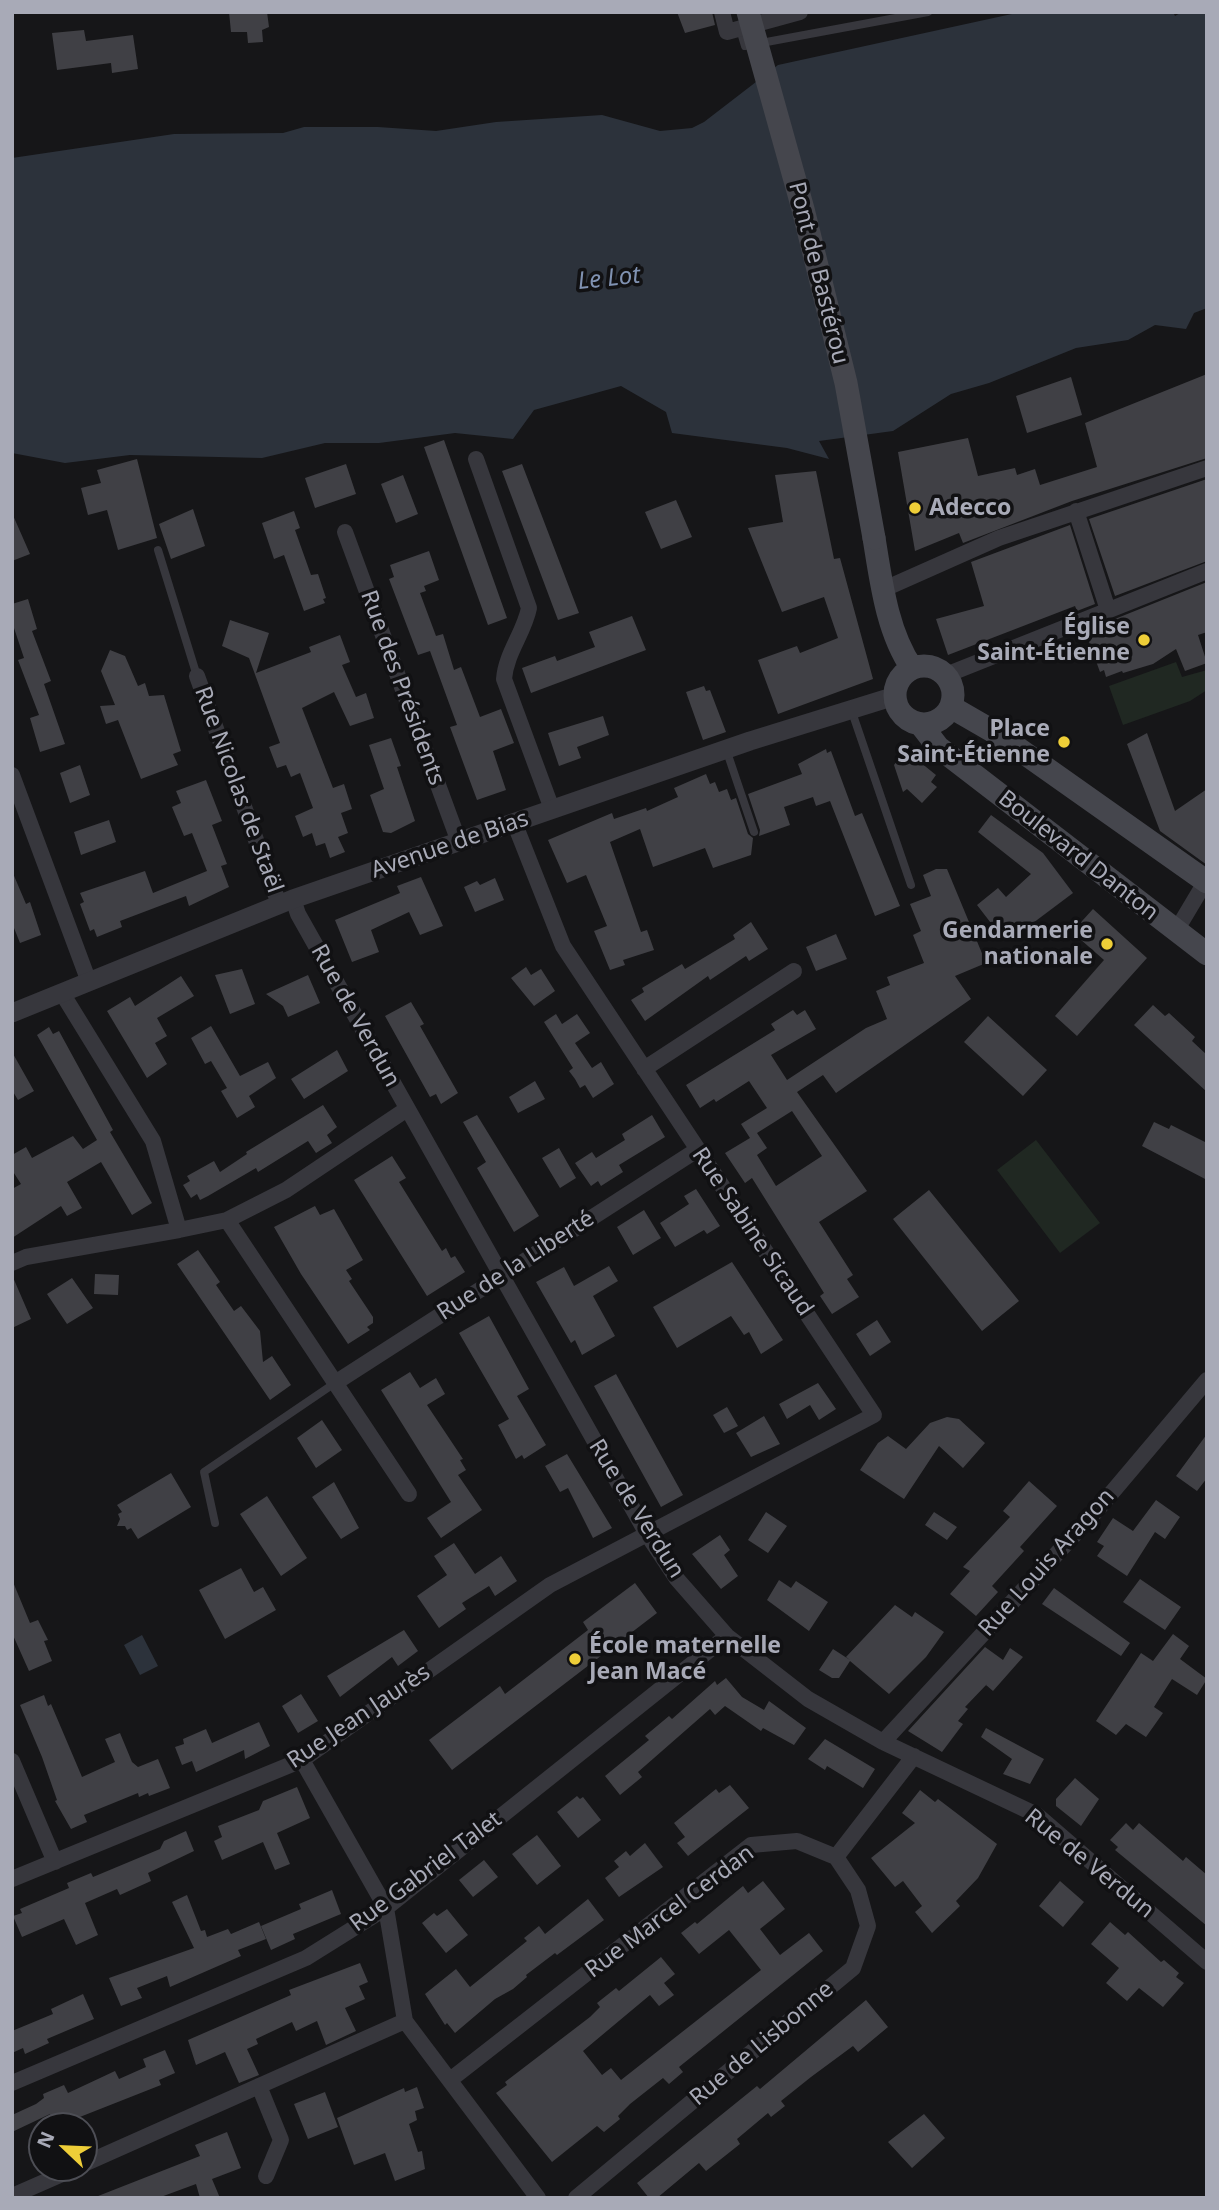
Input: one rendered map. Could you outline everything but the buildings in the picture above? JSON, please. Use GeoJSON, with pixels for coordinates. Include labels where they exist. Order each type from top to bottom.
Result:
{"type":"FeatureCollection","features":[{"type":"Feature","properties":{"kind":"main road","name":"Pont de Bastérou"},"geometry":{"type":"LineString","coordinates":[[747,22],[803,209],[846,383],[882,590],[904,656],[912,668]]}},
{"type":"Feature","properties":{"kind":"main road"},"geometry":{"type":"LineString","coordinates":[[930,666],[946,675],[953,690],[951,707],[939,721],[921,725],[905,719],[895,696],[899,680],[912,668],[930,666]]}},
{"type":"Feature","properties":{"kind":"main road"},"geometry":{"type":"LineString","coordinates":[[951,707],[996,733],[1206,881]]}},
{"type":"Feature","properties":{"kind":"main road","name":"Boulevard Danton"},"geometry":{"type":"LineString","coordinates":[[921,725],[938,747],[1207,954]]}},
{"type":"Feature","properties":{"kind":"street"},"geometry":{"type":"LineString","coordinates":[[722,12],[747,22],[800,12]]}},
{"type":"Feature","properties":{"kind":"street"},"geometry":{"type":"LineString","coordinates":[[476,459],[529,608],[527,619],[505,667],[504,679],[552,809]]}},
{"type":"Feature","properties":{"kind":"street"},"geometry":{"type":"LineString","coordinates":[[882,590],[999,538],[1207,468]]}},
{"type":"Feature","properties":{"kind":"street"},"geometry":{"type":"LineString","coordinates":[[1076,511],[1108,610]]}},
{"type":"Feature","properties":{"kind":"street","name":"Rue des Présidents"},"geometry":{"type":"LineString","coordinates":[[345,533],[459,842]]}},
{"type":"Feature","properties":{"kind":"street"},"geometry":{"type":"LineString","coordinates":[[946,675],[1207,571]]}},
{"type":"Feature","properties":{"kind":"street","name":"Rue Nicolas de Staël"},"geometry":{"type":"LineString","coordinates":[[197,676],[286,902]]}},
{"type":"Feature","properties":{"kind":"street","name":"Avenue de Bias"},"geometry":{"type":"LineString","coordinates":[[12,1013],[286,902],[726,749],[895,696]]}},
{"type":"Feature","properties":{"kind":"street"},"geometry":{"type":"LineString","coordinates":[[12,775],[89,982]]}},
{"type":"Feature","properties":{"kind":"street","name":"Rue Sabine Sicaud"},"geometry":{"type":"LineString","coordinates":[[514,822],[563,947],[874,1415],[646,1534]]}},
{"type":"Feature","properties":{"kind":"street"},"geometry":{"type":"LineString","coordinates":[[1176,931],[1206,881]]}},
{"type":"Feature","properties":{"kind":"street","name":"Rue de Verdun"},"geometry":{"type":"LineString","coordinates":[[286,902],[407,1109],[646,1534],[677,1579],[727,1636],[808,1699],[883,1742],[1037,1815],[1207,1962]]}},
{"type":"Feature","properties":{"kind":"street"},"geometry":{"type":"LineString","coordinates":[[644,1069],[794,971]]}},
{"type":"Feature","properties":{"kind":"street"},"geometry":{"type":"LineString","coordinates":[[62,993],[153,1141],[179,1230]]}},
{"type":"Feature","properties":{"kind":"street"},"geometry":{"type":"LineString","coordinates":[[12,1263],[26,1257],[228,1220],[286,1190],[407,1109]]}},
{"type":"Feature","properties":{"kind":"street","name":"Rue de la Liberté"},"geometry":{"type":"LineString","coordinates":[[335,1384],[499,1275],[697,1150]]}},
{"type":"Feature","properties":{"kind":"street"},"geometry":{"type":"LineString","coordinates":[[228,1220],[409,1494]]}},
{"type":"Feature","properties":{"kind":"street","name":"Rue Louis Aragon"},"geometry":{"type":"LineString","coordinates":[[883,1742],[1098,1509],[1207,1380]]}},
{"type":"Feature","properties":{"kind":"street","name":"Rue Jean Jaurès"},"geometry":{"type":"LineString","coordinates":[[12,1879],[302,1760],[551,1585],[646,1534]]}},
{"type":"Feature","properties":{"kind":"street","name":"Rue Gabriel Talet"},"geometry":{"type":"LineString","coordinates":[[12,2082],[306,1958],[386,1908],[727,1636]]}},
{"type":"Feature","properties":{"kind":"street"},"geometry":{"type":"LineString","coordinates":[[836,1857],[914,1756]]}},
{"type":"Feature","properties":{"kind":"street"},"geometry":{"type":"LineString","coordinates":[[302,1760],[386,1908],[405,2021],[538,2198]]}},
{"type":"Feature","properties":{"kind":"street"},"geometry":{"type":"LineString","coordinates":[[12,1761],[55,1862]]}},
{"type":"Feature","properties":{"kind":"street","name":"Rue Marcel Cerdan"},"geometry":{"type":"LineString","coordinates":[[450,2080],[751,1845],[797,1841],[836,1857]]}},
{"type":"Feature","properties":{"kind":"street","name":"Rue de Lisbonne"},"geometry":{"type":"LineString","coordinates":[[576,2198],[853,1968],[868,1926],[858,1891],[836,1857]]}},
{"type":"Feature","properties":{"kind":"street"},"geometry":{"type":"LineString","coordinates":[[98,2158],[405,2021]]}},
{"type":"Feature","properties":{"kind":"street"},"geometry":{"type":"LineString","coordinates":[[258,2087],[281,2140],[266,2176]]}},
{"type":"Feature","properties":{"kind":"street"},"geometry":{"type":"LineString","coordinates":[[12,2196],[44,2182]]}},
{"type":"Feature","properties":{"kind":"lane"},"geometry":{"type":"LineString","coordinates":[[747,22],[745,46],[929,12]]}},
{"type":"Feature","properties":{"kind":"lane"},"geometry":{"type":"LineString","coordinates":[[158,550],[197,676]]}},
{"type":"Feature","properties":{"kind":"lane"},"geometry":{"type":"LineString","coordinates":[[851,709],[911,885]]}},
{"type":"Feature","properties":{"kind":"lane"},"geometry":{"type":"LineString","coordinates":[[726,749],[754,832]]}},
{"type":"Feature","properties":{"kind":"lane"},"geometry":{"type":"LineString","coordinates":[[215,1523],[204,1472],[335,1384]]}},
{"type":"Feature","properties":{"kind":"shaded area"},"geometry":{"type":"Polygon","coordinates":[[[1176,662],[1182,677],[1207,670],[1207,690],[1190,701],[1123,725],[1109,686],[1176,662]]]}},
{"type":"Feature","properties":{"kind":"shaded area"},"geometry":{"type":"Polygon","coordinates":[[[1036,1140],[1100,1223],[1060,1253],[997,1170],[1036,1140]]]}},
{"type":"Feature","properties":{"kind":"water","name":"Le Lot"},"geometry":{"type":"Polygon","coordinates":[[[1021,12],[1173,12],[1175,16],[1182,12],[1207,12],[1207,308],[1194,313],[1186,329],[1155,325],[1128,340],[1076,348],[989,383],[951,394],[893,431],[819,441],[829,459],[787,448],[672,433],[666,412],[621,386],[534,410],[513,439],[455,433],[379,443],[325,443],[262,458],[130,455],[65,463],[12,453],[12,158],[174,134],[283,133],[304,127],[378,127],[436,131],[496,122],[602,115],[660,131],[692,128],[704,122],[778,65],[1021,12]]]}},
{"type":"Feature","properties":{"kind":"water"},"geometry":{"type":"Polygon","coordinates":[[[142,1635],[158,1666],[140,1675],[124,1645],[142,1635]]]}},
{"type":"Feature","properties":{"kind":"place","name":"Adecco"},"geometry":{"type":"Point","coordinates":[915,508]}},
{"type":"Feature","properties":{"kind":"place","name":"Église Saint-Étienne"},"geometry":{"type":"Point","coordinates":[1144,640]}},
{"type":"Feature","properties":{"kind":"place","name":"Place Saint-Étienne"},"geometry":{"type":"Point","coordinates":[1064,742]}},
{"type":"Feature","properties":{"kind":"place","name":"Gendarmerie nationale"},"geometry":{"type":"Point","coordinates":[1107,944]}},
{"type":"Feature","properties":{"kind":"place","name":"École maternelle Jean Macé"},"geometry":{"type":"Point","coordinates":[575,1659]}}]}
